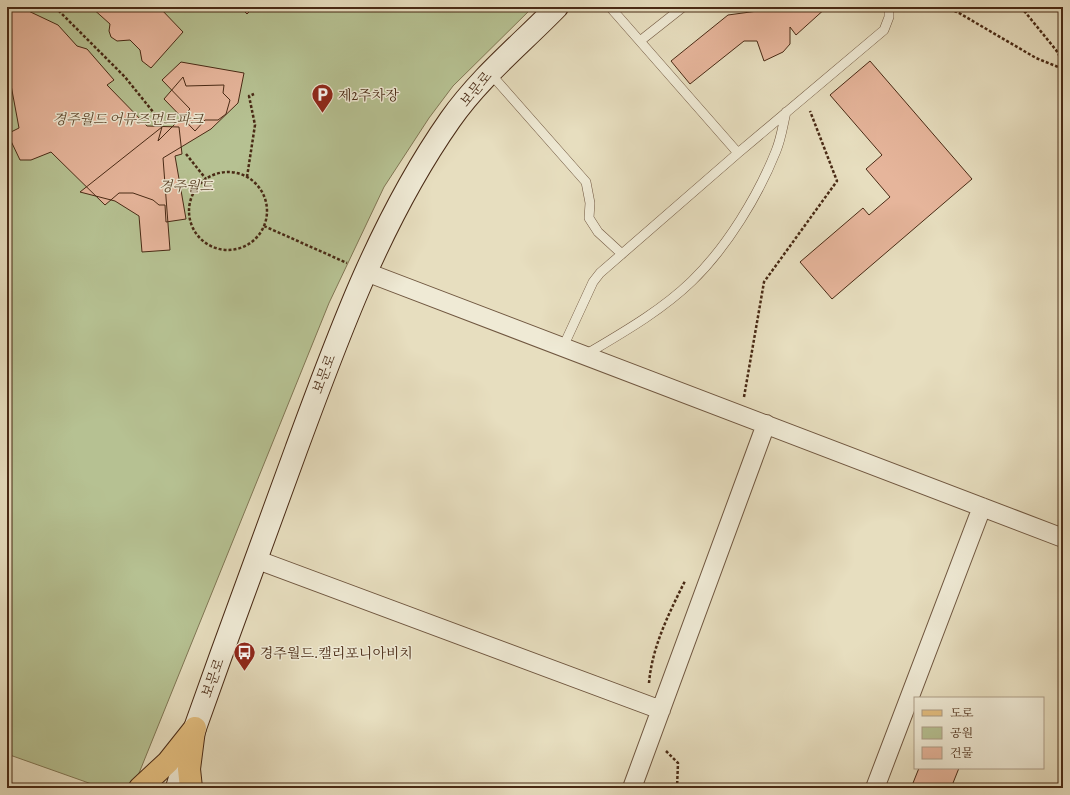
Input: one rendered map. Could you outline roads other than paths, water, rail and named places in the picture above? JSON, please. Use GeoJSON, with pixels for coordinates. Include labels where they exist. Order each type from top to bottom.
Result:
{"type":"FeatureCollection","features":[{"type":"Feature","properties":{"kind":"main road"},"geometry":{"type":"LineString","coordinates":[[140,788],[168,762],[195,728]]}},
{"type":"Feature","properties":{"kind":"main road"},"geometry":{"type":"LineString","coordinates":[[191,788],[189,769],[195,728]]}},
{"type":"Feature","properties":{"kind":"street","name":"보문로"},"geometry":{"type":"LineString","coordinates":[[177,788],[195,728],[255,559],[328,362],[366,272],[402,196],[422,161],[452,118],[490,72],[558,7]]}},
{"type":"Feature","properties":{"kind":"street"},"geometry":{"type":"LineString","coordinates":[[366,272],[1063,538]]}},
{"type":"Feature","properties":{"kind":"street"},"geometry":{"type":"LineString","coordinates":[[632,788],[654,728],[654,707],[766,424]]}},
{"type":"Feature","properties":{"kind":"street"},"geometry":{"type":"LineString","coordinates":[[875,788],[982,506]]}},
{"type":"Feature","properties":{"kind":"street"},"geometry":{"type":"LineString","coordinates":[[255,559],[654,707]]}},
{"type":"Feature","properties":{"kind":"lane"},"geometry":{"type":"LineString","coordinates":[[610,7],[738,153]]}},
{"type":"Feature","properties":{"kind":"lane"},"geometry":{"type":"LineString","coordinates":[[640,41],[683,7]]}},
{"type":"Feature","properties":{"kind":"lane"},"geometry":{"type":"LineString","coordinates":[[562,347],[592,282],[738,153],[884,30],[889,17],[889,7]]}},
{"type":"Feature","properties":{"kind":"lane"},"geometry":{"type":"LineString","coordinates":[[490,72],[586,182],[590,203],[589,218],[598,232],[622,254]]}},
{"type":"Feature","properties":{"kind":"lane"},"geometry":{"type":"LineString","coordinates":[[584,355],[644,319],[687,285],[725,243],[759,189],[777,150],[786,112]]}},
{"type":"Feature","properties":{"kind":"place","name":"제2주차장"},"geometry":{"type":"Point","coordinates":[323,114]}},
{"type":"Feature","properties":{"kind":"place","name":"경주월드.캘리포니아비치"},"geometry":{"type":"Point","coordinates":[245,672]}},
{"type":"Feature","properties":{"kind":"park label","name":"경주월드 어뮤즈먼트파크"},"geometry":{"type":"Point","coordinates":[128,119]}},
{"type":"Feature","properties":{"kind":"park label","name":"경주월드"},"geometry":{"type":"Point","coordinates":[186,186]}}]}
